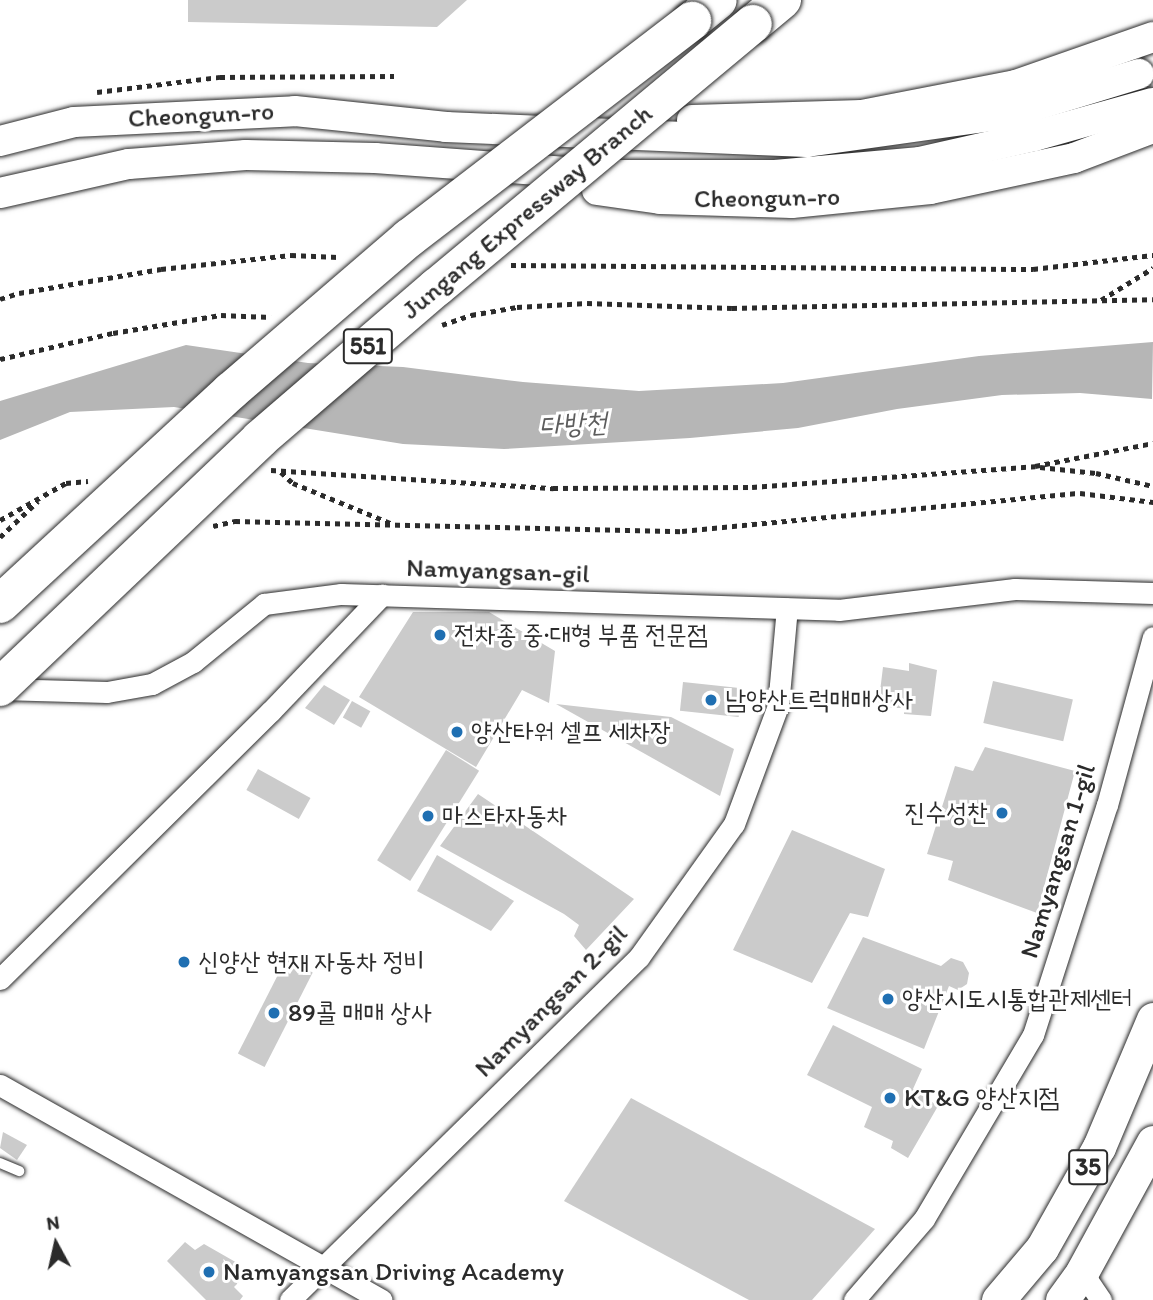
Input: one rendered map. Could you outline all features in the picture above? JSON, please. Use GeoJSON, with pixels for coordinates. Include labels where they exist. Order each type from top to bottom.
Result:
{"type":"FeatureCollection","features":[{"type":"Feature","properties":{"kind":"highway","name":"Jungang Expressway Branch"},"geometry":{"type":"LineString","coordinates":[[0,688],[260,439],[437,286],[782,0]]}},
{"type":"Feature","properties":{"kind":"highway","name":"Jungang Expressway Branch"},"geometry":{"type":"LineString","coordinates":[[0,604],[241,382],[409,238],[530,146],[693,9]]}},
{"type":"Feature","properties":{"kind":"main road","name":"Cheongun-ro"},"geometry":{"type":"LineString","coordinates":[[446,127],[862,115],[1016,85],[1153,37]]}},
{"type":"Feature","properties":{"kind":"main road","name":"Cheongun-ro"},"geometry":{"type":"LineString","coordinates":[[0,141],[74,122],[282,111],[446,127],[807,142],[1007,114],[1139,74]]}},
{"type":"Feature","properties":{"kind":"main road","name":"Cheongun-ro"},"geometry":{"type":"LineString","coordinates":[[0,193],[129,164],[246,155],[375,158],[607,175],[775,175],[920,162],[1034,136],[1152,103]]}},
{"type":"Feature","properties":{"kind":"main road","name":"Cheongun-ro"},"geometry":{"type":"LineString","coordinates":[[375,158],[660,200],[792,203],[930,189],[1074,158],[1153,128]]}},
{"type":"Feature","properties":{"kind":"main road"},"geometry":{"type":"LineString","coordinates":[[1074,158],[1125,152],[1153,144]]}},
{"type":"Feature","properties":{"kind":"main road","name":"35"},"geometry":{"type":"LineString","coordinates":[[998,1300],[1042,1248],[1099,1147],[1153,1019]]}},
{"type":"Feature","properties":{"kind":"main road","name":"35"},"geometry":{"type":"LineString","coordinates":[[1062,1300],[1082,1272],[1153,1142]]}},
{"type":"Feature","properties":{"kind":"street","name":"Namyangsan-gil"},"geometry":{"type":"LineString","coordinates":[[0,979],[271,711],[382,595],[839,610],[1015,589],[1153,593]]}},
{"type":"Feature","properties":{"kind":"street"},"geometry":{"type":"LineString","coordinates":[[0,688],[107,692],[152,684],[193,663],[264,604],[341,594],[382,595]]}},
{"type":"Feature","properties":{"kind":"street","name":"Namyangsan 2-gil"},"geometry":{"type":"LineString","coordinates":[[290,1300],[639,957],[734,824],[778,706],[787,608]]}},
{"type":"Feature","properties":{"kind":"street","name":"Namyangsan 1-gil"},"geometry":{"type":"LineString","coordinates":[[854,1300],[925,1219],[1033,1035],[1107,805],[1153,638]]}},
{"type":"Feature","properties":{"kind":"street"},"geometry":{"type":"LineString","coordinates":[[0,1085],[322,1269],[382,1300]]}},
{"type":"Feature","properties":{"kind":"street"},"geometry":{"type":"LineString","coordinates":[[1082,1272],[1101,1300]]}},
{"type":"Feature","properties":{"kind":"lane"},"geometry":{"type":"LineString","coordinates":[[0,1163],[19,1171]]}},
{"type":"Feature","properties":{"kind":"path"},"geometry":{"type":"LineString","coordinates":[[96,92],[220,77],[394,76]]}},
{"type":"Feature","properties":{"kind":"path"},"geometry":{"type":"LineString","coordinates":[[509,264],[1032,269],[1153,255]]}},
{"type":"Feature","properties":{"kind":"path"},"geometry":{"type":"LineString","coordinates":[[0,299],[19,293],[161,269],[291,256],[345,258]]}},
{"type":"Feature","properties":{"kind":"path"},"geometry":{"type":"LineString","coordinates":[[1100,300],[1153,268]]}},
{"type":"Feature","properties":{"kind":"path"},"geometry":{"type":"LineString","coordinates":[[438,327],[471,315],[506,309],[587,303],[732,308],[1153,299]]}},
{"type":"Feature","properties":{"kind":"path"},"geometry":{"type":"LineString","coordinates":[[0,359],[113,333],[221,315],[282,318]]}},
{"type":"Feature","properties":{"kind":"path"},"geometry":{"type":"LineString","coordinates":[[267,470],[553,488],[738,488],[1035,466],[1153,443]]}},
{"type":"Feature","properties":{"kind":"path"},"geometry":{"type":"LineString","coordinates":[[1035,466],[1096,473],[1153,486]]}},
{"type":"Feature","properties":{"kind":"path"},"geometry":{"type":"LineString","coordinates":[[280,471],[293,483],[396,525]]}},
{"type":"Feature","properties":{"kind":"path"},"geometry":{"type":"LineString","coordinates":[[0,520],[66,483],[93,481]]}},
{"type":"Feature","properties":{"kind":"path"},"geometry":{"type":"LineString","coordinates":[[210,526],[235,521],[682,531],[1080,493],[1153,502]]}},
{"type":"Feature","properties":{"kind":"path"},"geometry":{"type":"LineString","coordinates":[[0,537],[44,495]]}},
{"type":"Feature","properties":{"kind":"water","name":"다방천"},"geometry":{"type":"Polygon","coordinates":[[[1153,342],[1152,399],[1080,393],[1002,395],[897,409],[798,428],[690,438],[504,449],[403,444],[174,407],[70,412],[0,440],[0,401],[186,345],[308,363],[403,367],[523,382],[639,391],[783,383],[979,356],[1153,342]]]}},
{"type":"Feature","properties":{"kind":"building"},"geometry":{"type":"Polygon","coordinates":[[[188,0],[467,0],[437,27],[188,22],[188,0]]]}},
{"type":"Feature","properties":{"kind":"building","name":"양산타워 셀프 세차장"},"geometry":{"type":"Polygon","coordinates":[[[413,612],[489,612],[555,651],[549,703],[522,690],[476,767],[359,697],[413,612]]]}},
{"type":"Feature","properties":{"kind":"building"},"geometry":{"type":"Polygon","coordinates":[[[909,663],[937,670],[931,716],[904,714],[904,708],[878,708],[883,667],[909,671],[909,663]]]}},
{"type":"Feature","properties":{"kind":"building"},"geometry":{"type":"Polygon","coordinates":[[[993,681],[1073,699],[1063,741],[983,723],[993,681]]]}},
{"type":"Feature","properties":{"kind":"building","name":"남양산트럭매매상사"},"geometry":{"type":"Polygon","coordinates":[[[683,682],[742,688],[739,717],[680,711],[683,682]]]}},
{"type":"Feature","properties":{"kind":"building"},"geometry":{"type":"Polygon","coordinates":[[[324,685],[350,700],[334,725],[305,708],[324,685]]]}},
{"type":"Feature","properties":{"kind":"building"},"geometry":{"type":"Polygon","coordinates":[[[352,701],[370,711],[361,728],[343,718],[352,701]]]}},
{"type":"Feature","properties":{"kind":"building"},"geometry":{"type":"Polygon","coordinates":[[[556,704],[671,717],[734,749],[720,796],[556,704]]]}},
{"type":"Feature","properties":{"kind":"building","name":"진수성찬"},"geometry":{"type":"Polygon","coordinates":[[[985,747],[1075,771],[1037,913],[948,880],[953,861],[927,854],[955,766],[973,771],[985,747]]]}},
{"type":"Feature","properties":{"kind":"building","name":"마스타자동차"},"geometry":{"type":"Polygon","coordinates":[[[446,750],[479,771],[410,881],[377,860],[446,750]]]}},
{"type":"Feature","properties":{"kind":"building"},"geometry":{"type":"Polygon","coordinates":[[[258,769],[310,798],[299,819],[246,790],[258,769]]]}},
{"type":"Feature","properties":{"kind":"building"},"geometry":{"type":"Polygon","coordinates":[[[478,794],[634,899],[586,950],[574,936],[579,925],[564,914],[440,846],[478,794]]]}},
{"type":"Feature","properties":{"kind":"building"},"geometry":{"type":"Polygon","coordinates":[[[792,830],[885,869],[868,917],[850,913],[812,983],[733,950],[792,830]]]}},
{"type":"Feature","properties":{"kind":"building"},"geometry":{"type":"Polygon","coordinates":[[[437,855],[514,901],[491,931],[417,891],[437,855]]]}},
{"type":"Feature","properties":{"kind":"building","name":"양산시도시통합관제센터"},"geometry":{"type":"Polygon","coordinates":[[[863,937],[941,966],[951,958],[963,962],[969,973],[967,984],[958,990],[949,986],[924,1049],[827,1008],[863,937]]]}},
{"type":"Feature","properties":{"kind":"building","name":"89콜 매매 상사"},"geometry":{"type":"Polygon","coordinates":[[[286,959],[313,973],[265,1067],[238,1053],[286,959]]]}},
{"type":"Feature","properties":{"kind":"building","name":"KT&G 양산지점"},"geometry":{"type":"Polygon","coordinates":[[[833,1025],[922,1069],[913,1089],[938,1106],[908,1158],[891,1148],[893,1141],[864,1127],[872,1107],[807,1075],[833,1025]]]}},
{"type":"Feature","properties":{"kind":"building"},"geometry":{"type":"Polygon","coordinates":[[[631,1098],[875,1229],[812,1300],[749,1300],[564,1201],[631,1098]]]}},
{"type":"Feature","properties":{"kind":"building"},"geometry":{"type":"Polygon","coordinates":[[[3,1132],[27,1145],[17,1160],[0,1148],[3,1132]]]}},
{"type":"Feature","properties":{"kind":"building","name":"Namyangsan Driving Academy"},"geometry":{"type":"Polygon","coordinates":[[[185,1242],[195,1250],[204,1244],[239,1264],[242,1279],[234,1287],[243,1296],[240,1300],[206,1300],[167,1261],[185,1242]]]}},
{"type":"Feature","properties":{"kind":"place","name":"전차종 중·대형 부품 전문점"},"geometry":{"type":"Point","coordinates":[440,635]}},
{"type":"Feature","properties":{"kind":"place","name":"남양산트럭매매상사"},"geometry":{"type":"Point","coordinates":[711,700]}},
{"type":"Feature","properties":{"kind":"place","name":"양산타워 셀프 세차장"},"geometry":{"type":"Point","coordinates":[457,732]}},
{"type":"Feature","properties":{"kind":"place","name":"진수성찬"},"geometry":{"type":"Point","coordinates":[1002,813]}},
{"type":"Feature","properties":{"kind":"place","name":"마스타자동차"},"geometry":{"type":"Point","coordinates":[428,816]}},
{"type":"Feature","properties":{"kind":"place","name":"신양산 현재 자동차 정비"},"geometry":{"type":"Point","coordinates":[184,962]}},
{"type":"Feature","properties":{"kind":"place","name":"양산시도시통합관제센터"},"geometry":{"type":"Point","coordinates":[888,999]}},
{"type":"Feature","properties":{"kind":"place","name":"89콜 매매 상사"},"geometry":{"type":"Point","coordinates":[274,1013]}},
{"type":"Feature","properties":{"kind":"place","name":"KT&G 양산지점"},"geometry":{"type":"Point","coordinates":[890,1098]}},
{"type":"Feature","properties":{"kind":"place","name":"Namyangsan Driving Academy"},"geometry":{"type":"Point","coordinates":[209,1272]}}]}
